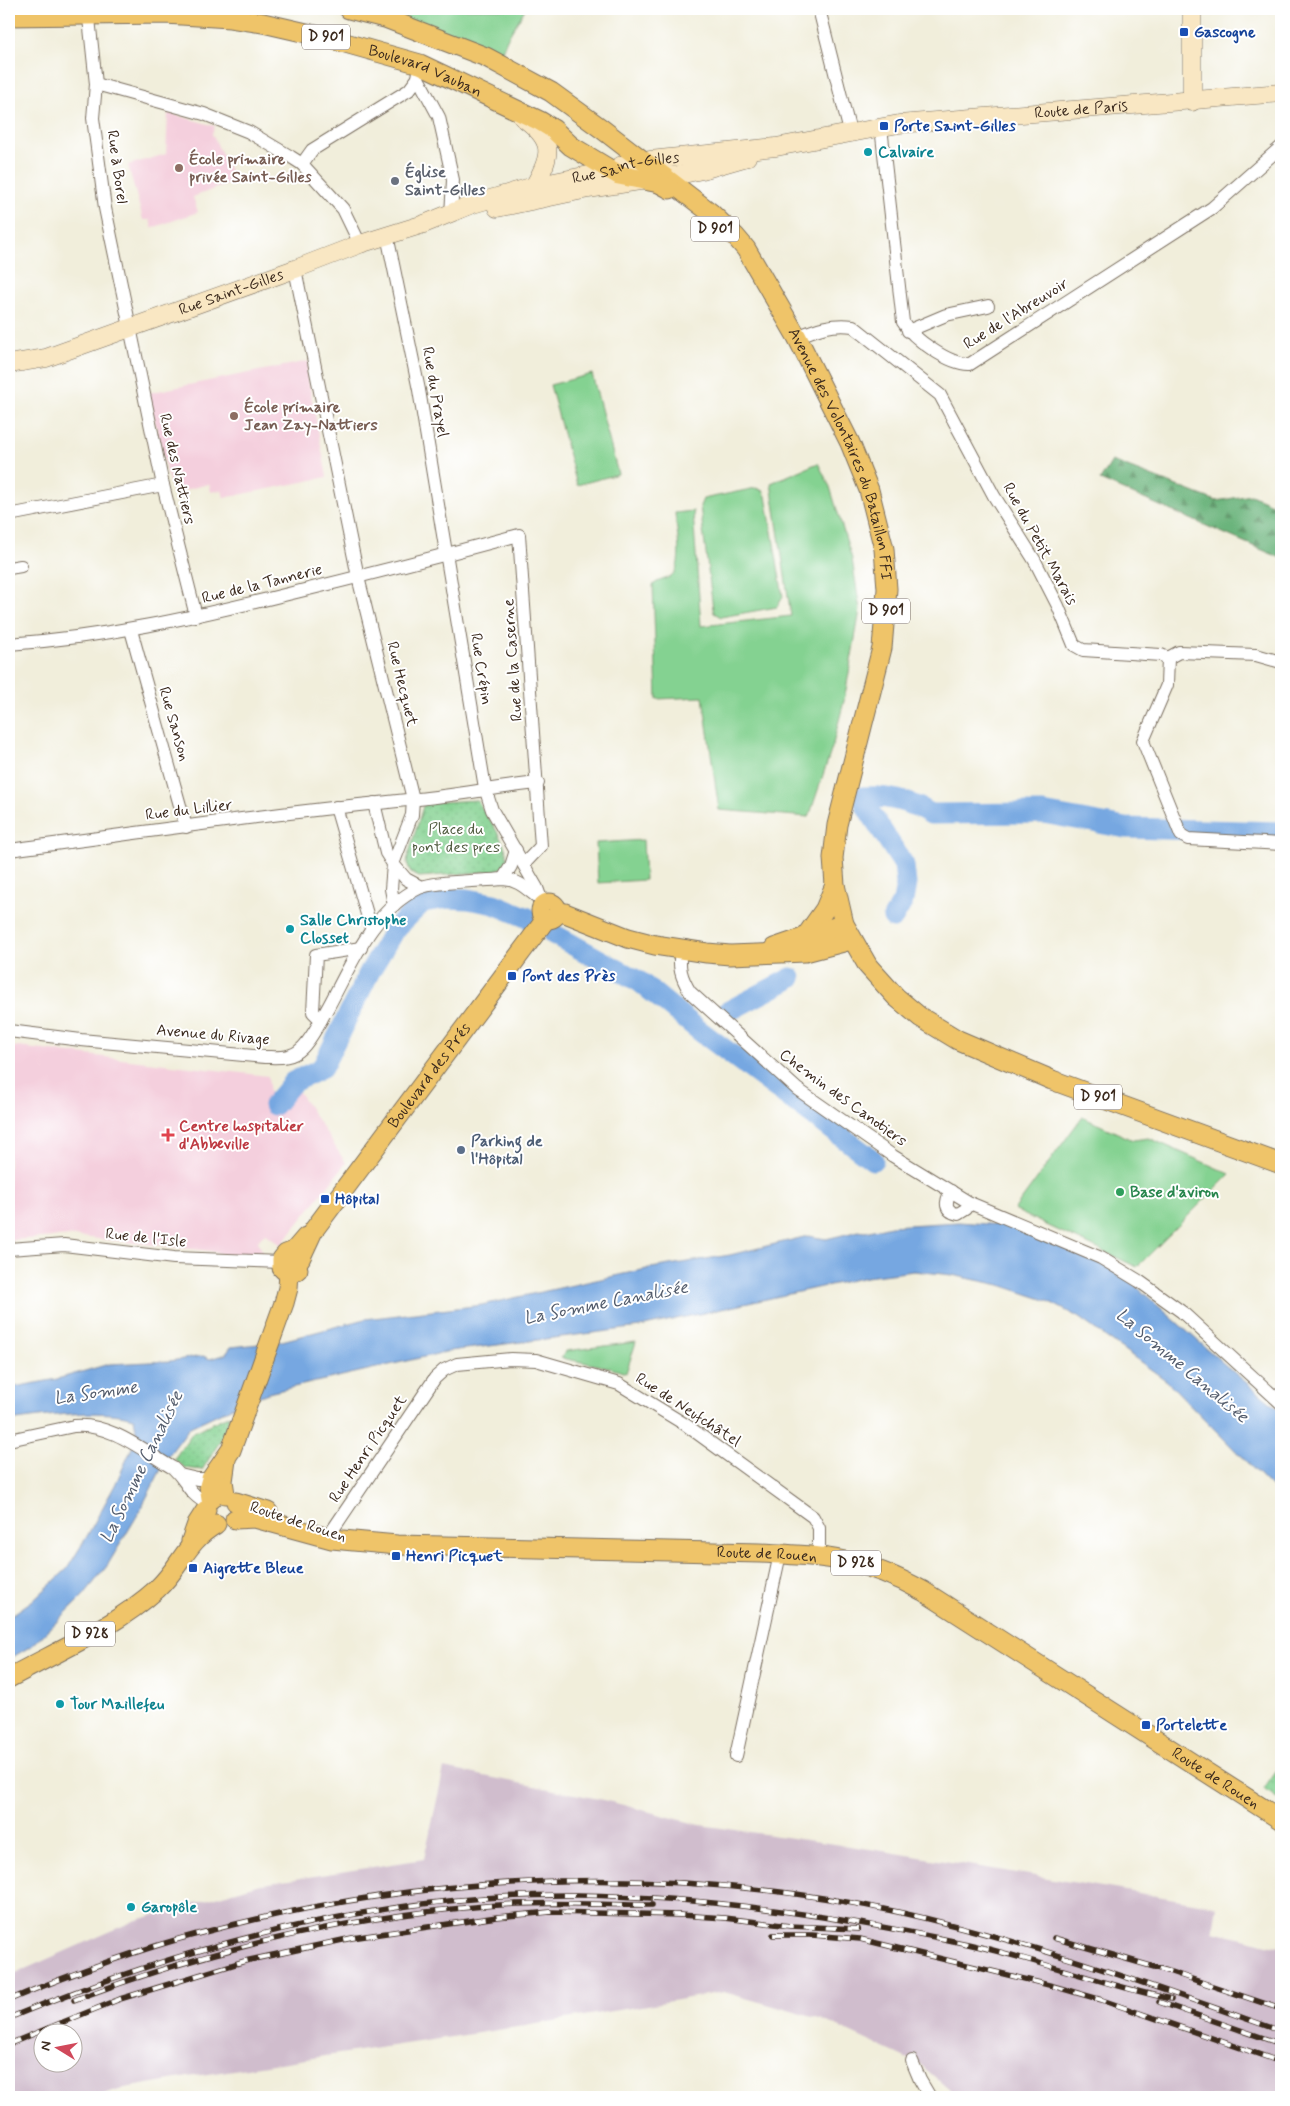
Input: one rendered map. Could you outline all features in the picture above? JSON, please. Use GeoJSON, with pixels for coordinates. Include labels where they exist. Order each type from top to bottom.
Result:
{"type":"FeatureCollection","features":[{"type":"Feature","properties":{"kind":"main road","name":"Boulevard Vauban"},"geometry":{"type":"LineString","coordinates":[[349,9],[385,18],[486,57],[551,92],[644,161]]}},
{"type":"Feature","properties":{"kind":"main road","name":"Boulevard Vauban"},"geometry":{"type":"LineString","coordinates":[[9,16],[88,12],[230,18],[324,37],[502,102],[540,121],[553,129],[571,146],[614,170]]}},
{"type":"Feature","properties":{"kind":"main road","name":"Avenue des Volontaires du Bataillon FFI"},"geometry":{"type":"LineString","coordinates":[[644,161],[653,178],[706,220],[728,242],[771,294]]}},
{"type":"Feature","properties":{"kind":"main road","name":"Avenue des Volontaires du Bataillon FFI"},"geometry":{"type":"LineString","coordinates":[[614,170],[625,177],[653,178],[687,194],[735,236],[746,250],[797,337],[850,443],[869,490],[884,549],[887,589],[886,619],[877,672],[837,825],[833,858],[835,885],[847,932]]}},
{"type":"Feature","properties":{"kind":"main road"},"geometry":{"type":"LineString","coordinates":[[806,936],[826,909],[835,885]]}},
{"type":"Feature","properties":{"kind":"main road"},"geometry":{"type":"LineString","coordinates":[[547,909],[565,913],[628,938],[681,950],[730,955],[805,952],[827,948],[847,932]]}},
{"type":"Feature","properties":{"kind":"main road","name":"Boulevard des Prés"},"geometry":{"type":"LineString","coordinates":[[211,1479],[226,1458],[242,1424],[288,1288],[290,1262],[547,909]]}},
{"type":"Feature","properties":{"kind":"main road"},"geometry":{"type":"LineString","coordinates":[[760,953],[806,936],[847,932]]}},
{"type":"Feature","properties":{"kind":"main road","name":"D 901"},"geometry":{"type":"LineString","coordinates":[[847,932],[868,966],[896,997],[920,1016],[958,1040],[1052,1080],[1281,1164]]}},
{"type":"Feature","properties":{"kind":"main road","name":"Boulevard des Prés"},"geometry":{"type":"LineString","coordinates":[[220,1507],[226,1458]]}},
{"type":"Feature","properties":{"kind":"main road"},"geometry":{"type":"LineString","coordinates":[[211,1479],[209,1486],[220,1507]]}},
{"type":"Feature","properties":{"kind":"main road","name":"Route de Rouen"},"geometry":{"type":"LineString","coordinates":[[220,1507],[255,1518],[359,1542],[397,1545],[780,1554],[840,1559],[875,1568],[923,1591],[1281,1820]]}},
{"type":"Feature","properties":{"kind":"main road","name":"D 928"},"geometry":{"type":"LineString","coordinates":[[9,1678],[108,1624],[140,1602],[165,1580],[220,1507]]}},
{"type":"Feature","properties":{"kind":"street"},"geometry":{"type":"LineString","coordinates":[[819,9],[850,132]]}},
{"type":"Feature","properties":{"kind":"street"},"geometry":{"type":"LineString","coordinates":[[1192,9],[1192,102]]}},
{"type":"Feature","properties":{"kind":"street","name":"Rue à Borel"},"geometry":{"type":"LineString","coordinates":[[88,12],[96,84],[93,118],[106,208],[129,329]]}},
{"type":"Feature","properties":{"kind":"street"},"geometry":{"type":"LineString","coordinates":[[302,164],[312,150],[409,90],[420,71]]}},
{"type":"Feature","properties":{"kind":"street"},"geometry":{"type":"LineString","coordinates":[[420,71],[440,117],[454,180],[450,215]]}},
{"type":"Feature","properties":{"kind":"street"},"geometry":{"type":"LineString","coordinates":[[96,84],[204,114],[234,125],[302,164],[343,209],[360,244]]}},
{"type":"Feature","properties":{"kind":"street","name":"Route de Paris"},"geometry":{"type":"LineString","coordinates":[[880,126],[1281,94]]}},
{"type":"Feature","properties":{"kind":"street"},"geometry":{"type":"LineString","coordinates":[[502,102],[536,127],[548,147],[547,162],[534,186]]}},
{"type":"Feature","properties":{"kind":"street"},"geometry":{"type":"LineString","coordinates":[[880,126],[903,322],[908,331],[946,315],[988,306]]}},
{"type":"Feature","properties":{"kind":"street","name":"Rue Saint-Gilles"},"geometry":{"type":"LineString","coordinates":[[9,364],[46,358],[295,270],[360,244],[450,215],[473,204],[534,186],[614,170],[622,165],[644,161],[776,146],[880,126]]}},
{"type":"Feature","properties":{"kind":"street"},"geometry":{"type":"LineString","coordinates":[[607,133],[652,153],[669,157]]}},
{"type":"Feature","properties":{"kind":"street","name":"Rue Saint-Gilles"},"geometry":{"type":"LineString","coordinates":[[450,215],[472,213],[588,189],[674,176],[733,162],[776,146]]}},
{"type":"Feature","properties":{"kind":"street","name":"Rue de l'Abreuvoir"},"geometry":{"type":"LineString","coordinates":[[908,331],[926,346],[962,365],[970,364],[1212,208],[1281,147]]}},
{"type":"Feature","properties":{"kind":"street"},"geometry":{"type":"LineString","coordinates":[[687,194],[689,172]]}},
{"type":"Feature","properties":{"kind":"street","name":"Rue du Prayel"},"geometry":{"type":"LineString","coordinates":[[387,235],[419,390],[446,554]]}},
{"type":"Feature","properties":{"kind":"street","name":"Rue Hecquet"},"geometry":{"type":"LineString","coordinates":[[295,270],[358,577],[414,799]]}},
{"type":"Feature","properties":{"kind":"street","name":"Rue du Petit Marais"},"geometry":{"type":"LineString","coordinates":[[797,337],[819,327],[840,324],[853,326],[940,395],[994,496],[1035,561],[1058,606],[1074,645],[1083,650],[1161,655],[1168,658]]}},
{"type":"Feature","properties":{"kind":"street","name":"Rue des Nattiers"},"geometry":{"type":"LineString","coordinates":[[129,329],[163,485],[196,616]]}},
{"type":"Feature","properties":{"kind":"street"},"geometry":{"type":"LineString","coordinates":[[9,515],[163,485]]}},
{"type":"Feature","properties":{"kind":"street","name":"Rue de la Tannerie"},"geometry":{"type":"LineString","coordinates":[[9,644],[52,641],[131,630],[358,577],[520,535]]}},
{"type":"Feature","properties":{"kind":"street","name":"Rue de la Caserne"},"geometry":{"type":"LineString","coordinates":[[520,535],[541,846],[524,864]]}},
{"type":"Feature","properties":{"kind":"street","name":"Rue Crépin"},"geometry":{"type":"LineString","coordinates":[[446,554],[485,788],[492,810],[538,888],[547,909]]}},
{"type":"Feature","properties":{"kind":"street","name":"Rue Sanson"},"geometry":{"type":"LineString","coordinates":[[131,630],[186,827]]}},
{"type":"Feature","properties":{"kind":"street"},"geometry":{"type":"LineString","coordinates":[[1281,662],[1256,655],[1178,652],[1168,658],[1167,685],[1142,741],[1178,829],[1188,839],[1281,844]]}},
{"type":"Feature","properties":{"kind":"street","name":"Rue du Lillier"},"geometry":{"type":"LineString","coordinates":[[9,850],[336,807],[414,799],[485,788],[538,783]]}},
{"type":"Feature","properties":{"kind":"street"},"geometry":{"type":"LineString","coordinates":[[394,905],[391,889],[393,864],[412,814],[414,799]]}},
{"type":"Feature","properties":{"kind":"street"},"geometry":{"type":"LineString","coordinates":[[374,803],[386,853],[406,879],[421,887],[503,879],[511,880],[526,886],[547,909]]}},
{"type":"Feature","properties":{"kind":"street"},"geometry":{"type":"LineString","coordinates":[[336,807],[371,928]]}},
{"type":"Feature","properties":{"kind":"street"},"geometry":{"type":"LineString","coordinates":[[503,879],[511,866],[516,850]]}},
{"type":"Feature","properties":{"kind":"street","name":"Avenue du Rivage"},"geometry":{"type":"LineString","coordinates":[[9,1031],[258,1057],[288,1057],[301,1050],[321,1020],[371,928],[394,905],[421,887]]}},
{"type":"Feature","properties":{"kind":"street"},"geometry":{"type":"LineString","coordinates":[[321,1020],[314,1012],[316,955],[361,948]]}},
{"type":"Feature","properties":{"kind":"street","name":"Chemin des Canotiers"},"geometry":{"type":"LineString","coordinates":[[681,950],[679,968],[690,992],[797,1089],[893,1156],[970,1203],[1101,1258],[1139,1281],[1182,1312],[1281,1403]]}},
{"type":"Feature","properties":{"kind":"street"},"geometry":{"type":"LineString","coordinates":[[951,1191],[947,1199],[949,1211],[958,1214],[966,1210],[970,1203]]}},
{"type":"Feature","properties":{"kind":"street","name":"Rue de l'Isle"},"geometry":{"type":"LineString","coordinates":[[9,1249],[64,1245],[174,1258],[290,1262]]}},
{"type":"Feature","properties":{"kind":"street","name":"Rue de Neufchâtel"},"geometry":{"type":"LineString","coordinates":[[435,1378],[444,1370],[457,1364],[511,1359],[546,1361],[619,1384],[694,1430],[813,1517],[819,1528],[819,1557]]}},
{"type":"Feature","properties":{"kind":"street","name":"Rue Henri Picquet"},"geometry":{"type":"LineString","coordinates":[[331,1535],[435,1378]]}},
{"type":"Feature","properties":{"kind":"street"},"geometry":{"type":"LineString","coordinates":[[9,1440],[85,1425],[96,1427],[121,1438],[176,1471],[197,1479],[211,1479]]}},
{"type":"Feature","properties":{"kind":"street"},"geometry":{"type":"LineString","coordinates":[[176,1471],[192,1495],[220,1507]]}},
{"type":"Feature","properties":{"kind":"street"},"geometry":{"type":"LineString","coordinates":[[736,1756],[780,1554]]}},
{"type":"Feature","properties":{"kind":"street"},"geometry":{"type":"LineString","coordinates":[[912,2061],[930,2097]]}},
{"type":"Feature","properties":{"kind":"shaded area","name":"École primaire privée Saint-Gilles"},"geometry":{"type":"Polygon","coordinates":[[[168,113],[215,126],[212,134],[235,181],[193,197],[198,212],[152,228],[150,220],[143,220],[128,165],[166,154],[168,113]]]}},
{"type":"Feature","properties":{"kind":"shaded area","name":"École primaire Jean Zay-Nattiers"},"geometry":{"type":"Polygon","coordinates":[[[309,361],[307,373],[327,477],[224,498],[222,490],[211,492],[209,484],[172,493],[148,393],[309,361]]]}},
{"type":"Feature","properties":{"kind":"shaded area","name":"Centre hospitalier d'Abbeville"},"geometry":{"type":"Polygon","coordinates":[[[9,1046],[268,1076],[271,1105],[276,1108],[297,1089],[346,1163],[281,1245],[265,1233],[258,1241],[262,1257],[225,1255],[210,1251],[72,1236],[9,1240],[9,1046]]]}},
{"type":"Feature","properties":{"kind":"shaded area"},"geometry":{"type":"Polygon","coordinates":[[[444,1768],[604,1800],[700,1825],[877,1850],[1217,1906],[1213,1931],[1281,1947],[1281,2097],[965,2097],[952,2092],[921,2065],[823,2020],[724,1992],[531,2025],[188,2077],[119,2089],[96,2097],[9,2097],[9,1976],[134,1921],[257,1885],[424,1859],[444,1768]]]}},
{"type":"Feature","properties":{"kind":"green space"},"geometry":{"type":"Polygon","coordinates":[[[373,9],[525,9],[507,39],[499,59],[373,9]]]}},
{"type":"Feature","properties":{"kind":"green space"},"geometry":{"type":"Polygon","coordinates":[[[592,374],[618,474],[577,485],[550,385],[592,374]]]}},
{"type":"Feature","properties":{"kind":"green space"},"geometry":{"type":"Polygon","coordinates":[[[1112,461],[1216,501],[1251,495],[1281,508],[1281,558],[1100,480],[1112,461]]]}},
{"type":"Feature","properties":{"kind":"green space"},"geometry":{"type":"Polygon","coordinates":[[[818,463],[830,487],[852,559],[860,610],[844,701],[832,748],[809,817],[719,810],[703,697],[657,699],[653,585],[671,576],[676,569],[679,553],[675,513],[693,511],[701,626],[791,616],[771,483],[818,463]]]}},
{"type":"Feature","properties":{"kind":"green space"},"geometry":{"type":"Polygon","coordinates":[[[756,488],[763,491],[766,496],[783,597],[777,607],[721,617],[714,613],[713,609],[700,506],[703,499],[756,488]]]}},
{"type":"Feature","properties":{"kind":"green space","name":"Place du pont des pres"},"geometry":{"type":"Polygon","coordinates":[[[477,800],[505,847],[507,861],[504,866],[496,871],[419,877],[411,873],[407,863],[408,856],[424,803],[477,800]]]}},
{"type":"Feature","properties":{"kind":"green space"},"geometry":{"type":"Polygon","coordinates":[[[643,840],[645,880],[598,883],[596,843],[643,840]]]}},
{"type":"Feature","properties":{"kind":"green space","name":"Base d'aviron"},"geometry":{"type":"Polygon","coordinates":[[[1082,1117],[1133,1140],[1149,1138],[1230,1174],[1137,1267],[1014,1210],[1082,1117]]]}},
{"type":"Feature","properties":{"kind":"green space"},"geometry":{"type":"Polygon","coordinates":[[[636,1342],[626,1373],[607,1367],[561,1358],[566,1351],[636,1342]]]}},
{"type":"Feature","properties":{"kind":"green space"},"geometry":{"type":"Polygon","coordinates":[[[230,1415],[222,1438],[202,1470],[185,1468],[174,1459],[193,1432],[230,1415]]]}},
{"type":"Feature","properties":{"kind":"green space"},"geometry":{"type":"Polygon","coordinates":[[[1281,1765],[1281,1801],[1264,1789],[1281,1765]]]}},
{"type":"Feature","properties":{"kind":"water"},"geometry":{"type":"Polygon","coordinates":[[[958,1222],[1018,1226],[1113,1269],[1130,1281],[1231,1370],[1281,1411],[1281,1497],[1167,1381],[1078,1317],[1048,1301],[1000,1285],[952,1275],[914,1271],[866,1277],[640,1327],[450,1351],[268,1393],[235,1406],[190,1427],[168,1456],[137,1516],[107,1566],[83,1596],[33,1645],[9,1659],[9,1617],[36,1598],[67,1569],[115,1485],[137,1437],[134,1418],[120,1415],[88,1413],[9,1421],[9,1388],[57,1379],[109,1364],[170,1361],[203,1356],[210,1359],[226,1354],[231,1347],[278,1342],[365,1319],[482,1305],[651,1268],[730,1255],[808,1236],[826,1239],[891,1226],[958,1222]]]}},
{"type":"Feature","properties":{"kind":"waterway"},"geometry":{"type":"LineString","coordinates":[[893,918],[903,901],[906,884],[904,865],[866,806],[863,797],[899,800],[931,814],[1043,813],[1126,828],[1281,832]]}},
{"type":"Feature","properties":{"kind":"waterway"},"geometry":{"type":"LineString","coordinates":[[274,1105],[293,1082],[322,1068],[369,973],[394,930],[423,902],[448,898],[468,899],[494,904],[528,918]]}},
{"type":"Feature","properties":{"kind":"waterway"},"geometry":{"type":"LineString","coordinates":[[553,934],[640,982],[700,1031],[873,1160]]}},
{"type":"Feature","properties":{"kind":"waterway"},"geometry":{"type":"LineString","coordinates":[[725,1013],[791,978]]}},
{"type":"Feature","properties":{"kind":"railway"},"geometry":{"type":"LineString","coordinates":[[9,2000],[80,1972],[152,1947],[201,1933],[286,1913],[373,1897],[460,1887],[548,1881],[636,1881],[724,1886],[812,1896],[898,1912],[1044,1951],[1281,2031]]}},
{"type":"Feature","properties":{"kind":"railway"},"geometry":{"type":"LineString","coordinates":[[9,2018],[77,1991],[146,1967],[216,1946],[287,1928],[359,1914],[432,1903],[505,1897],[578,1895],[723,1904],[868,1924],[989,1949],[1118,1986],[1171,1999]]}},
{"type":"Feature","properties":{"kind":"railway"},"geometry":{"type":"LineString","coordinates":[[74,2000],[127,1981],[236,1948],[347,1924],[460,1908],[516,1904],[652,1905]]}},
{"type":"Feature","properties":{"kind":"railway"},"geometry":{"type":"LineString","coordinates":[[9,2044],[120,1999],[245,1961],[352,1938],[497,1917],[550,1912],[680,1915],[790,1926],[858,1929]]}},
{"type":"Feature","properties":{"kind":"railway"},"geometry":{"type":"LineString","coordinates":[[773,1935],[812,1935],[860,1939],[1053,1986],[1102,2000],[1281,2062]]}},
{"type":"Feature","properties":{"kind":"railway"},"geometry":{"type":"LineString","coordinates":[[1054,1938],[1168,1971],[1281,2009]]}},
{"type":"Feature","properties":{"kind":"railway"},"geometry":{"type":"LineString","coordinates":[[1159,2002],[1281,2044]]}},
{"type":"Feature","properties":{"kind":"place","name":"Gascogne"},"geometry":{"type":"Point","coordinates":[1184,32]}},
{"type":"Feature","properties":{"kind":"place","name":"Porte Saint-Gilles"},"geometry":{"type":"Point","coordinates":[884,126]}},
{"type":"Feature","properties":{"kind":"place","name":"Calvaire"},"geometry":{"type":"Point","coordinates":[868,152]}},
{"type":"Feature","properties":{"kind":"place","name":"École primaire privée Saint-Gilles"},"geometry":{"type":"Point","coordinates":[179,168]}},
{"type":"Feature","properties":{"kind":"place","name":"Église Saint-Gilles"},"geometry":{"type":"Point","coordinates":[395,181]}},
{"type":"Feature","properties":{"kind":"place","name":"École primaire Jean Zay-Nattiers"},"geometry":{"type":"Point","coordinates":[234,416]}},
{"type":"Feature","properties":{"kind":"place","name":"Salle Christophe Closset"},"geometry":{"type":"Point","coordinates":[290,929]}},
{"type":"Feature","properties":{"kind":"place","name":"Pont des Près"},"geometry":{"type":"Point","coordinates":[512,976]}},
{"type":"Feature","properties":{"kind":"place","name":"Centre hospitalier d'Abbeville"},"geometry":{"type":"Point","coordinates":[168,1135]}},
{"type":"Feature","properties":{"kind":"place","name":"Parking de l'Hôpital"},"geometry":{"type":"Point","coordinates":[461,1150]}},
{"type":"Feature","properties":{"kind":"place","name":"Base d'aviron"},"geometry":{"type":"Point","coordinates":[1120,1192]}},
{"type":"Feature","properties":{"kind":"place","name":"Hôpital"},"geometry":{"type":"Point","coordinates":[325,1199]}},
{"type":"Feature","properties":{"kind":"place","name":"Henri Picquet"},"geometry":{"type":"Point","coordinates":[396,1556]}},
{"type":"Feature","properties":{"kind":"place","name":"Aigrette Bleue"},"geometry":{"type":"Point","coordinates":[193,1568]}},
{"type":"Feature","properties":{"kind":"place","name":"Tour Maillefeu"},"geometry":{"type":"Point","coordinates":[60,1704]}},
{"type":"Feature","properties":{"kind":"place","name":"Portelette"},"geometry":{"type":"Point","coordinates":[1146,1725]}},
{"type":"Feature","properties":{"kind":"place","name":"Garopôle"},"geometry":{"type":"Point","coordinates":[131,1907]}},
{"type":"Feature","properties":{"kind":"water label","name":"La Somme Canalisée"},"geometry":{"type":"Point","coordinates":[606,1303]}},
{"type":"Feature","properties":{"kind":"water label","name":"La Somme Canalisée"},"geometry":{"type":"Point","coordinates":[1182,1366]}},
{"type":"Feature","properties":{"kind":"water label","name":"La Somme"},"geometry":{"type":"Point","coordinates":[96,1393]}},
{"type":"Feature","properties":{"kind":"water label","name":"La Somme Canalisée"},"geometry":{"type":"Point","coordinates":[142,1467]}}]}
